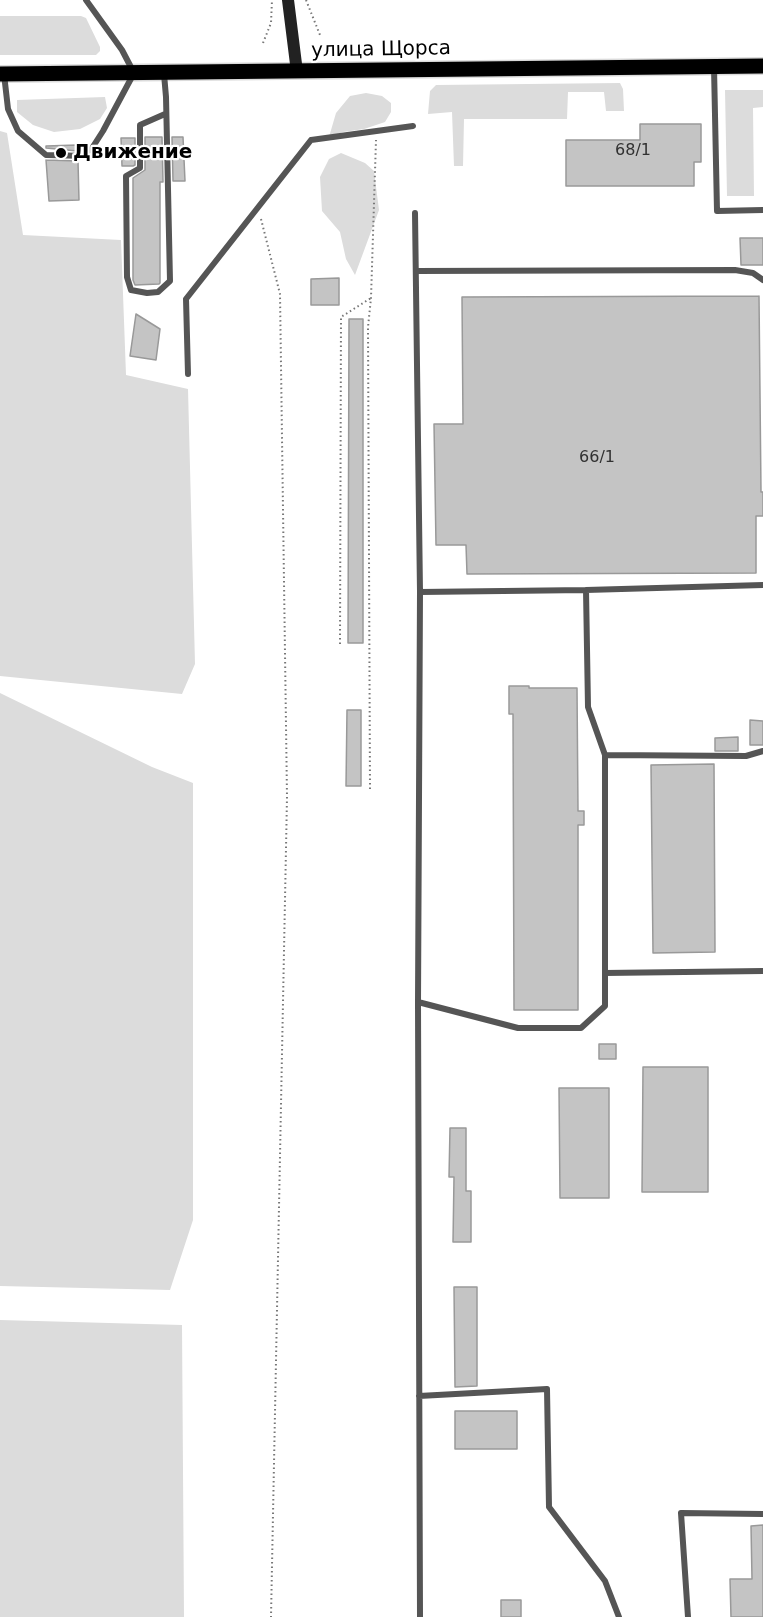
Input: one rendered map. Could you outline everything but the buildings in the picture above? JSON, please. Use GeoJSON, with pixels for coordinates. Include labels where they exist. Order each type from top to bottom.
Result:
{"type":"FeatureCollection","features":[{"type":"Feature","properties":{"kind":"main road"},"geometry":{"type":"LineString","coordinates":[[288,0],[297,72]]}},
{"type":"Feature","properties":{"kind":"main road","name":"улица Щорса"},"geometry":{"type":"LineString","coordinates":[[2,74],[763,66]]}},
{"type":"Feature","properties":{"kind":"lane"},"geometry":{"type":"LineString","coordinates":[[2,74],[8,109],[18,131],[46,155],[87,156],[134,73],[122,50],[87,0]]}},
{"type":"Feature","properties":{"kind":"lane"},"geometry":{"type":"LineString","coordinates":[[714,67],[717,211],[763,210]]}},
{"type":"Feature","properties":{"kind":"lane"},"geometry":{"type":"LineString","coordinates":[[164,73],[170,281],[158,292],[147,293],[131,290],[127,277],[126,176],[140,168],[140,125],[165,114]]}},
{"type":"Feature","properties":{"kind":"lane"},"geometry":{"type":"LineString","coordinates":[[188,374],[186,299],[311,140],[413,126]]}},
{"type":"Feature","properties":{"kind":"lane"},"geometry":{"type":"LineString","coordinates":[[415,213],[420,592],[418,1002],[420,1617]]}},
{"type":"Feature","properties":{"kind":"lane"},"geometry":{"type":"LineString","coordinates":[[416,271],[735,270],[753,273],[763,280]]}},
{"type":"Feature","properties":{"kind":"lane"},"geometry":{"type":"LineString","coordinates":[[420,592],[586,591],[763,585]]}},
{"type":"Feature","properties":{"kind":"lane"},"geometry":{"type":"LineString","coordinates":[[418,1002],[518,1028],[581,1028],[605,1006],[605,755],[588,707],[586,591]]}},
{"type":"Feature","properties":{"kind":"lane"},"geometry":{"type":"LineString","coordinates":[[605,755],[746,756],[763,751]]}},
{"type":"Feature","properties":{"kind":"lane"},"geometry":{"type":"LineString","coordinates":[[605,973],[763,971]]}},
{"type":"Feature","properties":{"kind":"lane"},"geometry":{"type":"LineString","coordinates":[[418,1396],[548,1389],[549,1507],[605,1581],[619,1617]]}},
{"type":"Feature","properties":{"kind":"lane"},"geometry":{"type":"LineString","coordinates":[[687,1617],[681,1513],[763,1514]]}},
{"type":"Feature","properties":{"kind":"path"},"geometry":{"type":"LineString","coordinates":[[263,43],[271,23],[272,0]]}},
{"type":"Feature","properties":{"kind":"path"},"geometry":{"type":"LineString","coordinates":[[306,0],[320,35]]}},
{"type":"Feature","properties":{"kind":"path"},"geometry":{"type":"LineString","coordinates":[[370,789],[368,327],[377,131]]}},
{"type":"Feature","properties":{"kind":"path"},"geometry":{"type":"LineString","coordinates":[[258,208],[280,294],[287,797],[271,1617]]}},
{"type":"Feature","properties":{"kind":"path"},"geometry":{"type":"LineString","coordinates":[[340,644],[341,317],[371,298]]}},
{"type":"Feature","properties":{"kind":"shaded area"},"geometry":{"type":"Polygon","coordinates":[[[0,16],[81,16],[86,18],[100,51],[96,55],[0,55],[0,16]]]}},
{"type":"Feature","properties":{"kind":"shaded area"},"geometry":{"type":"Polygon","coordinates":[[[620,83],[623,89],[624,111],[606,111],[604,92],[568,92],[567,119],[464,119],[463,166],[454,166],[452,112],[428,114],[430,91],[436,85],[620,83]]]}},
{"type":"Feature","properties":{"kind":"shaded area"},"geometry":{"type":"Polygon","coordinates":[[[725,90],[763,90],[763,107],[753,108],[754,196],[727,196],[725,90]]]}},
{"type":"Feature","properties":{"kind":"shaded area"},"geometry":{"type":"Polygon","coordinates":[[[366,93],[382,96],[391,103],[391,112],[385,122],[329,137],[336,113],[350,96],[366,93]]]}},
{"type":"Feature","properties":{"kind":"shaded area"},"geometry":{"type":"Polygon","coordinates":[[[105,97],[107,108],[100,119],[80,129],[54,132],[33,125],[17,112],[17,100],[105,97]]]}},
{"type":"Feature","properties":{"kind":"shaded area"},"geometry":{"type":"Polygon","coordinates":[[[0,131],[7,133],[23,235],[121,240],[126,375],[188,389],[195,664],[182,694],[0,676],[0,131]]]}},
{"type":"Feature","properties":{"kind":"shaded area"},"geometry":{"type":"Polygon","coordinates":[[[341,153],[365,163],[374,171],[379,210],[355,275],[346,259],[340,232],[322,211],[320,177],[329,159],[341,153]]]}},
{"type":"Feature","properties":{"kind":"shaded area"},"geometry":{"type":"Polygon","coordinates":[[[0,693],[152,767],[193,783],[193,1220],[170,1290],[0,1286],[0,693]]]}},
{"type":"Feature","properties":{"kind":"shaded area"},"geometry":{"type":"Polygon","coordinates":[[[0,1320],[182,1325],[184,1617],[0,1617],[0,1320]]]}},
{"type":"Feature","properties":{"kind":"place","name":"Движение"},"geometry":{"type":"Point","coordinates":[61,153]}}]}
